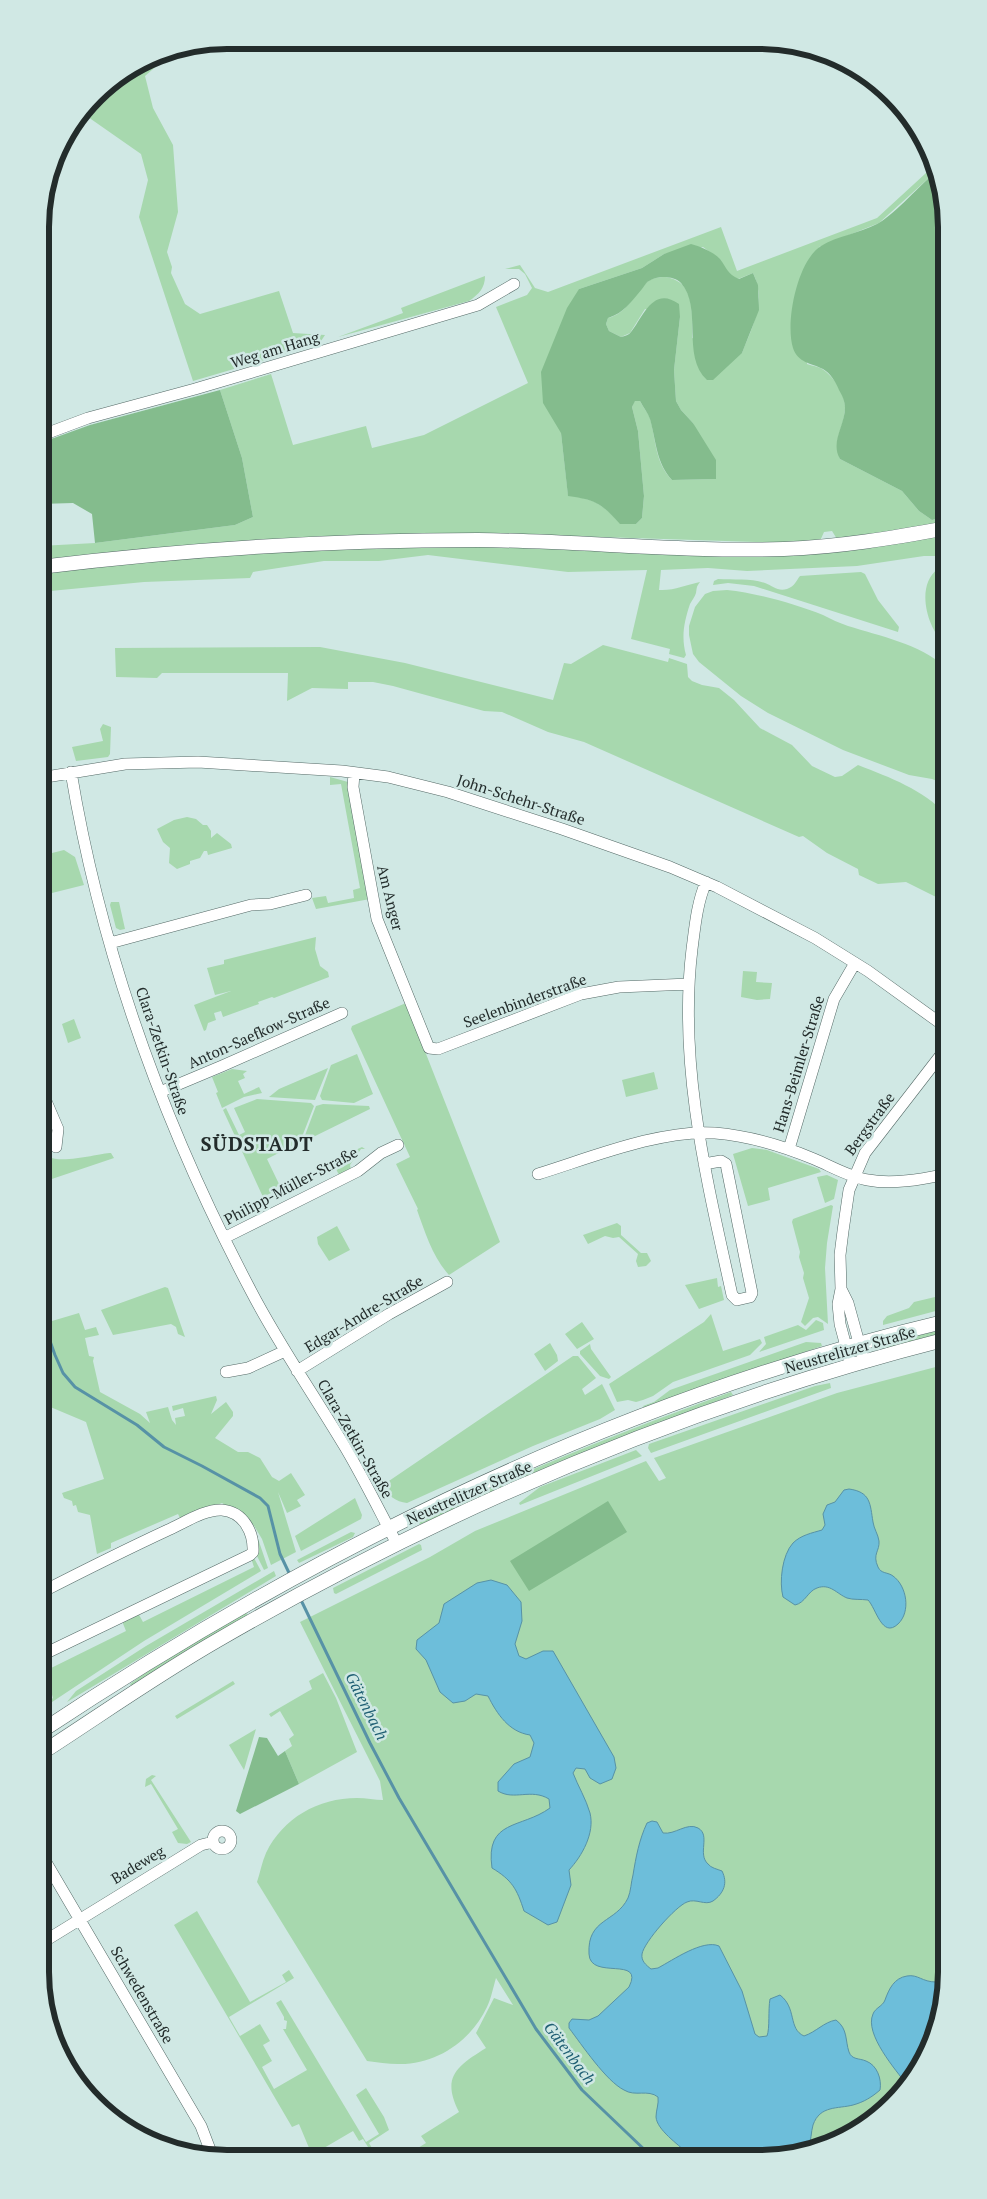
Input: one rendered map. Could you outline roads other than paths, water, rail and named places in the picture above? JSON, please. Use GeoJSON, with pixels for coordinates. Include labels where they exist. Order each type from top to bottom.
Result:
{"type":"FeatureCollection","features":[{"type":"Feature","properties":{"kind":"main road"},"geometry":{"type":"LineString","coordinates":[[49,566],[194,551],[351,542],[487,540],[579,542],[697,548],[785,549],[886,540],[938,530]]}},
{"type":"Feature","properties":{"kind":"main road","name":"Neustrelitzer Straße"},"geometry":{"type":"LineString","coordinates":[[49,1726],[206,1627],[281,1584],[388,1528],[539,1458],[627,1422],[787,1365],[938,1323]]}},
{"type":"Feature","properties":{"kind":"main road","name":"Neustrelitzer Straße"},"geometry":{"type":"LineString","coordinates":[[49,1748],[196,1653],[289,1600],[397,1544],[570,1465],[644,1435],[734,1402],[858,1363],[938,1341]]}},
{"type":"Feature","properties":{"kind":"street","name":"Weg am Hang"},"geometry":{"type":"LineString","coordinates":[[49,433],[88,418],[201,388],[478,305],[514,284]]}},
{"type":"Feature","properties":{"kind":"street","name":"John-Schehr-Straße"},"geometry":{"type":"LineString","coordinates":[[49,776],[133,763],[198,762],[282,766],[354,772],[412,783],[469,798],[562,829],[706,882],[815,938],[855,963],[938,1022]]}},
{"type":"Feature","properties":{"kind":"street","name":"Clara-Zetkin-Straße"},"geometry":{"type":"LineString","coordinates":[[71,772],[93,881],[110,942],[160,1092],[178,1138],[224,1238],[284,1351],[347,1450],[397,1544]]}},
{"type":"Feature","properties":{"kind":"street","name":"Am Anger"},"geometry":{"type":"LineString","coordinates":[[354,772],[353,787],[377,919],[426,1044],[433,1049]]}},
{"type":"Feature","properties":{"kind":"street"},"geometry":{"type":"LineString","coordinates":[[704,1164],[721,1161],[726,1164],[752,1294],[750,1297],[734,1300],[732,1295],[704,1164],[698,1133],[690,1057],[689,984],[695,929],[701,895],[706,882]]}},
{"type":"Feature","properties":{"kind":"street"},"geometry":{"type":"LineString","coordinates":[[110,942],[251,905],[270,904],[306,896]]}},
{"type":"Feature","properties":{"kind":"street","name":"Hans-Beimler-Straße"},"geometry":{"type":"LineString","coordinates":[[789,1149],[834,999],[855,963]]}},
{"type":"Feature","properties":{"kind":"street","name":"Seelenbinderstraße"},"geometry":{"type":"LineString","coordinates":[[433,1049],[581,994],[612,988],[689,984]]}},
{"type":"Feature","properties":{"kind":"street","name":"Anton-Saefkow-Straße"},"geometry":{"type":"LineString","coordinates":[[160,1092],[342,1012]]}},
{"type":"Feature","properties":{"kind":"street","name":"Bergstraße"},"geometry":{"type":"LineString","coordinates":[[858,1363],[852,1346],[848,1303],[841,1289],[840,1255],[847,1200],[854,1176],[865,1153],[938,1059]]}},
{"type":"Feature","properties":{"kind":"street"},"geometry":{"type":"LineString","coordinates":[[49,1108],[58,1129],[56,1147]]}},
{"type":"Feature","properties":{"kind":"street"},"geometry":{"type":"LineString","coordinates":[[538,1174],[641,1142],[698,1133],[736,1136],[789,1149],[854,1176],[876,1181],[926,1179],[938,1176]]}},
{"type":"Feature","properties":{"kind":"street","name":"Philipp-Müller-Straße"},"geometry":{"type":"LineString","coordinates":[[224,1238],[358,1170],[381,1153],[398,1145]]}},
{"type":"Feature","properties":{"kind":"street"},"geometry":{"type":"LineString","coordinates":[[720,1238],[740,1234]]}},
{"type":"Feature","properties":{"kind":"street","name":"Edgar-Andre-Straße"},"geometry":{"type":"LineString","coordinates":[[297,1371],[389,1314],[447,1282]]}},
{"type":"Feature","properties":{"kind":"street"},"geometry":{"type":"LineString","coordinates":[[226,1372],[248,1368],[284,1351]]}},
{"type":"Feature","properties":{"kind":"street"},"geometry":{"type":"LineString","coordinates":[[49,1588],[132,1547],[216,1511],[223,1510],[239,1516],[247,1526],[252,1539],[253,1552],[250,1555],[49,1652]]}},
{"type":"Feature","properties":{"kind":"street","name":"Badeweg"},"geometry":{"type":"LineString","coordinates":[[49,1938],[200,1845],[213,1842]]}},
{"type":"Feature","properties":{"kind":"street","name":"Schwedenstraße"},"geometry":{"type":"LineString","coordinates":[[49,1867],[201,2126],[210,2150]]}},
{"type":"Feature","properties":{"kind":"water"},"geometry":{"type":"Polygon","coordinates":[[[849,1489],[862,1493],[868,1500],[879,1541],[876,1563],[881,1571],[898,1580],[904,1592],[906,1599],[905,1613],[898,1624],[892,1628],[888,1628],[880,1621],[868,1600],[847,1598],[830,1588],[817,1588],[795,1605],[783,1597],[781,1584],[782,1569],[789,1548],[799,1538],[822,1530],[825,1525],[823,1514],[827,1505],[835,1502],[844,1490],[849,1489]]]}},
{"type":"Feature","properties":{"kind":"water"},"geometry":{"type":"Polygon","coordinates":[[[491,1580],[507,1585],[521,1602],[522,1621],[515,1644],[519,1656],[526,1659],[543,1651],[553,1651],[614,1757],[616,1768],[612,1779],[600,1784],[590,1778],[585,1769],[576,1768],[573,1773],[590,1813],[591,1828],[583,1851],[569,1870],[571,1885],[557,1922],[548,1925],[524,1911],[513,1886],[492,1868],[491,1852],[494,1841],[500,1833],[550,1808],[549,1799],[542,1796],[529,1794],[510,1795],[498,1791],[498,1782],[514,1764],[530,1757],[534,1743],[530,1735],[516,1730],[504,1721],[488,1696],[476,1694],[465,1701],[453,1703],[440,1692],[426,1660],[416,1649],[417,1640],[439,1623],[444,1604],[477,1583],[491,1580]]]}},
{"type":"Feature","properties":{"kind":"water"},"geometry":{"type":"Polygon","coordinates":[[[657,1822],[663,1833],[685,1827],[694,1827],[702,1831],[704,1835],[705,1860],[711,1867],[722,1871],[725,1884],[720,1895],[713,1901],[707,1903],[687,1902],[668,1917],[644,1948],[642,1954],[643,1961],[651,1969],[658,1968],[705,1945],[719,1946],[742,1991],[755,2034],[759,2037],[767,2036],[770,1999],[780,1995],[789,2006],[799,2033],[804,2036],[836,2020],[843,2027],[850,2055],[870,2063],[876,2069],[880,2081],[880,2090],[857,2104],[830,2109],[820,2114],[813,2125],[810,2143],[772,2150],[684,2150],[664,2132],[657,2122],[658,2097],[650,2094],[628,2092],[617,2085],[595,2062],[569,2028],[569,2023],[572,2019],[589,2020],[598,2016],[629,1987],[632,1978],[630,1972],[598,1966],[592,1962],[589,1954],[590,1942],[597,1927],[617,1912],[628,1898],[640,1842],[647,1823],[657,1822]]]}},
{"type":"Feature","properties":{"kind":"water"},"geometry":{"type":"Polygon","coordinates":[[[911,1976],[936,1982],[938,1980],[937,1996],[929,2030],[920,2051],[902,2079],[877,2041],[871,2022],[873,2014],[884,2002],[890,1988],[902,1977],[911,1976]]]}},
{"type":"Feature","properties":{"kind":"water"},"geometry":{"type":"Polygon","coordinates":[[[879,2105],[862,2118],[872,2108],[879,2105]]]}},
{"type":"Feature","properties":{"kind":"waterway","name":"Gätenbach"},"geometry":{"type":"LineString","coordinates":[[49,1338],[63,1373],[75,1387],[137,1425],[164,1447],[260,1498],[268,1506],[280,1554],[291,1577]]}},
{"type":"Feature","properties":{"kind":"waterway","name":"Gätenbach"},"geometry":{"type":"LineString","coordinates":[[300,1598],[370,1743],[399,1798],[536,2029],[582,2090],[645,2150]]}},
{"type":"Feature","properties":{"kind":"district","name":"SÜDSTADT"},"geometry":{"type":"Point","coordinates":[257,1144]}}]}
